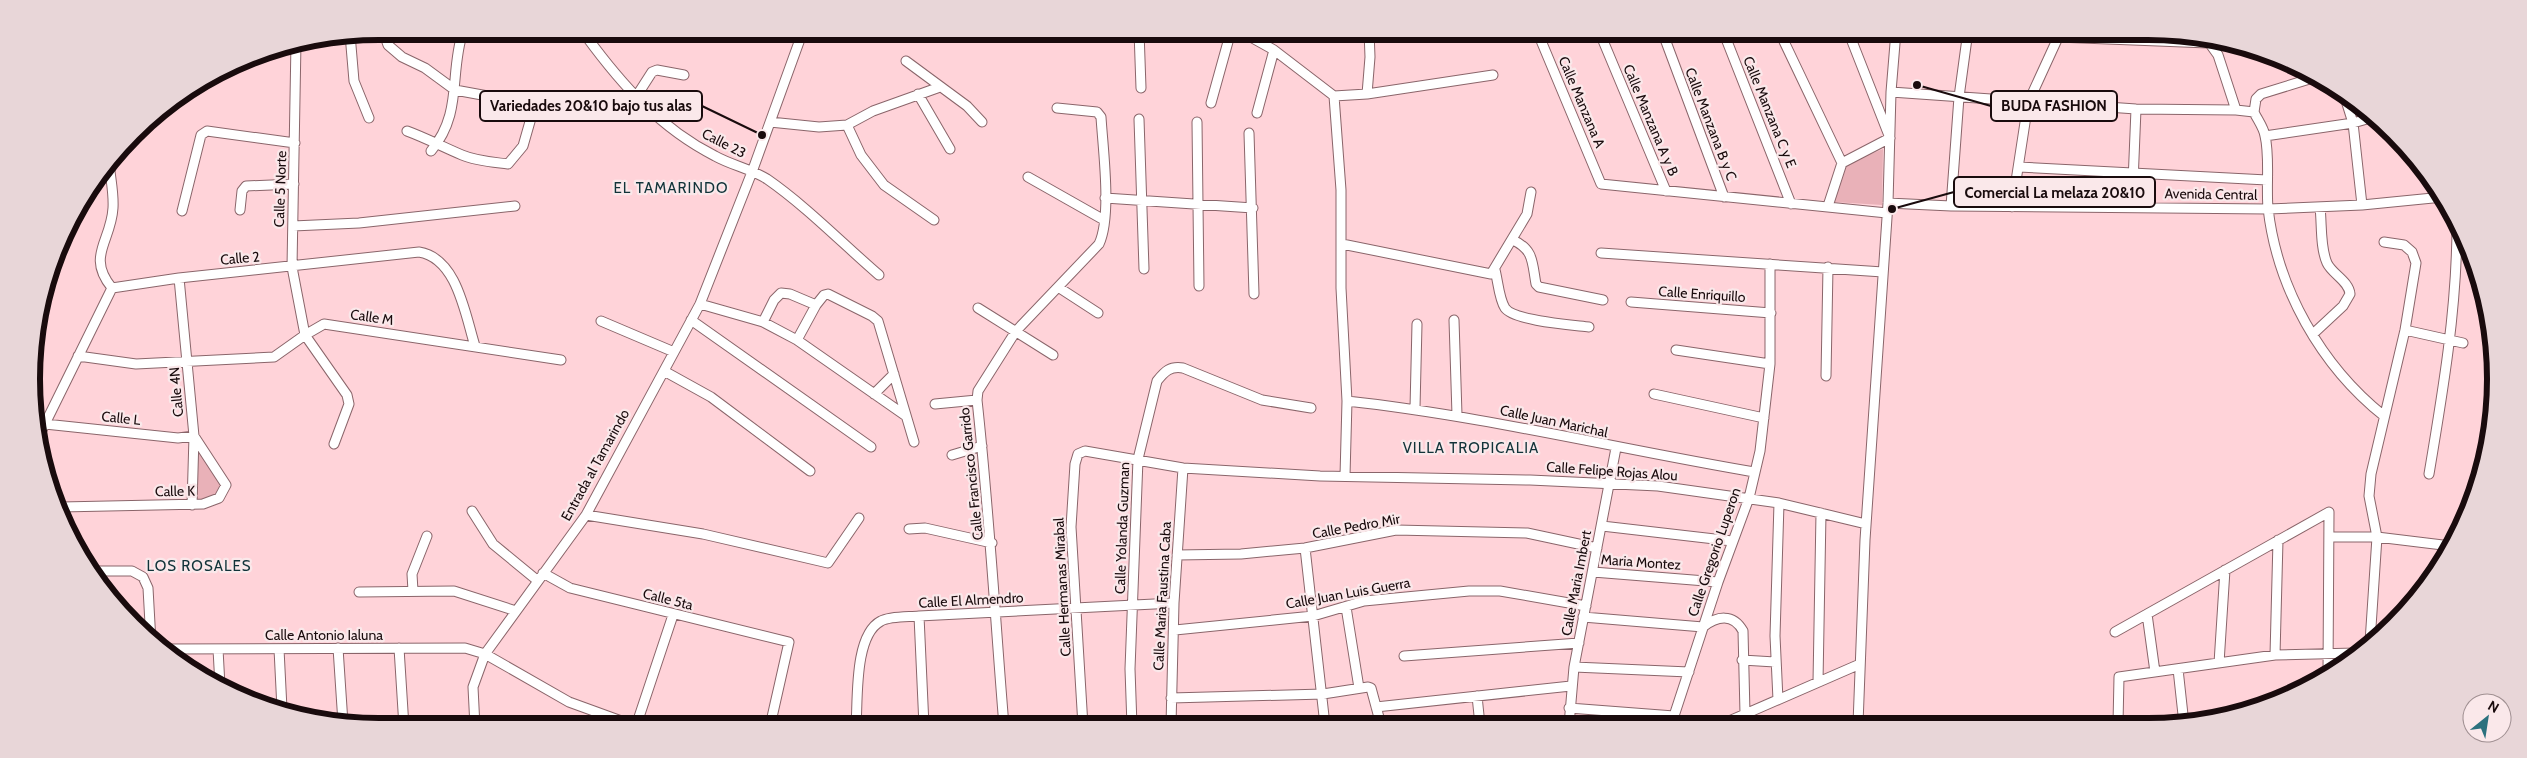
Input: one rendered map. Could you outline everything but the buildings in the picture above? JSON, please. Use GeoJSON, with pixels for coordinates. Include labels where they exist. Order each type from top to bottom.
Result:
{"type":"FeatureCollection","features":[{"type":"Feature","properties":{"kind":"street"},"geometry":{"type":"LineString","coordinates":[[386,40],[388,45],[402,57],[425,68],[455,90],[504,99],[537,97],[523,146],[508,164],[483,161],[462,155],[407,131]]}},
{"type":"Feature","properties":{"kind":"street"},"geometry":{"type":"LineString","coordinates":[[431,151],[438,143],[450,119],[455,90],[456,51],[460,40]]}},
{"type":"Feature","properties":{"kind":"street","name":"Calle 23"},"geometry":{"type":"LineString","coordinates":[[590,40],[616,75],[636,97],[675,132],[715,156],[766,179],[879,275]]}},
{"type":"Feature","properties":{"kind":"street","name":"Entrada al Tamarindo"},"geometry":{"type":"LineString","coordinates":[[475,718],[473,687],[485,654],[586,515],[700,304],[752,172],[800,40]]}},
{"type":"Feature","properties":{"kind":"street"},"geometry":{"type":"LineString","coordinates":[[1139,40],[1141,88]]}},
{"type":"Feature","properties":{"kind":"street"},"geometry":{"type":"LineString","coordinates":[[1211,103],[1228,40]]}},
{"type":"Feature","properties":{"kind":"street"},"geometry":{"type":"LineString","coordinates":[[1256,40],[1274,50],[1334,96],[1367,94],[1493,74]]}},
{"type":"Feature","properties":{"kind":"street"},"geometry":{"type":"LineString","coordinates":[[1367,94],[1369,40]]}},
{"type":"Feature","properties":{"kind":"street","name":"Calle Manzana A"},"geometry":{"type":"LineString","coordinates":[[1541,40],[1601,184],[1666,191]]}},
{"type":"Feature","properties":{"kind":"street","name":"Calle Manzana A y B"},"geometry":{"type":"LineString","coordinates":[[1603,40],[1666,191]]}},
{"type":"Feature","properties":{"kind":"street","name":"Calle Manzana B y C"},"geometry":{"type":"LineString","coordinates":[[1665,40],[1724,197]]}},
{"type":"Feature","properties":{"kind":"street","name":"Calle Manzana C y E"},"geometry":{"type":"LineString","coordinates":[[1727,40],[1792,204]]}},
{"type":"Feature","properties":{"kind":"street"},"geometry":{"type":"LineString","coordinates":[[1783,40],[1842,163],[1828,206]]}},
{"type":"Feature","properties":{"kind":"street"},"geometry":{"type":"LineString","coordinates":[[1852,40],[1890,138]]}},
{"type":"Feature","properties":{"kind":"street"},"geometry":{"type":"LineString","coordinates":[[1858,718],[1866,524],[1888,203],[1891,92],[1895,40]]}},
{"type":"Feature","properties":{"kind":"street"},"geometry":{"type":"LineString","coordinates":[[1951,206],[1959,98],[1967,40]]}},
{"type":"Feature","properties":{"kind":"street"},"geometry":{"type":"LineString","coordinates":[[2012,207],[2028,103],[2056,40]]}},
{"type":"Feature","properties":{"kind":"street"},"geometry":{"type":"LineString","coordinates":[[351,42],[354,81],[369,118]]}},
{"type":"Feature","properties":{"kind":"street"},"geometry":{"type":"LineString","coordinates":[[2212,47],[2218,55],[2236,110]]}},
{"type":"Feature","properties":{"kind":"street"},"geometry":{"type":"LineString","coordinates":[[1257,114],[1274,50]]}},
{"type":"Feature","properties":{"kind":"street","name":"Calle 5 Norte"},"geometry":{"type":"LineString","coordinates":[[296,51],[292,267],[305,335]]}},
{"type":"Feature","properties":{"kind":"street"},"geometry":{"type":"LineString","coordinates":[[906,61],[940,88],[967,106],[982,122]]}},
{"type":"Feature","properties":{"kind":"street"},"geometry":{"type":"LineString","coordinates":[[636,97],[652,72],[657,70],[684,75]]}},
{"type":"Feature","properties":{"kind":"street"},"geometry":{"type":"LineString","coordinates":[[2307,80],[2261,94],[2256,99],[2254,112],[2265,136],[2268,208],[2274,242],[2289,292],[2314,333],[2348,384],[2384,416]]}},
{"type":"Feature","properties":{"kind":"street"},"geometry":{"type":"LineString","coordinates":[[770,122],[819,127],[847,125],[873,111],[940,88]]}},
{"type":"Feature","properties":{"kind":"street"},"geometry":{"type":"LineString","coordinates":[[1891,92],[2136,109],[2236,110],[2254,112]]}},
{"type":"Feature","properties":{"kind":"street"},"geometry":{"type":"LineString","coordinates":[[918,94],[950,149]]}},
{"type":"Feature","properties":{"kind":"street"},"geometry":{"type":"LineString","coordinates":[[1334,96],[1342,244],[1341,288],[1347,401],[1345,476]]}},
{"type":"Feature","properties":{"kind":"street"},"geometry":{"type":"LineString","coordinates":[[2347,105],[2353,123],[2362,205]]}},
{"type":"Feature","properties":{"kind":"street","name":"Calle Francisco Garrido"},"geometry":{"type":"LineString","coordinates":[[1003,718],[995,613],[992,543],[977,400],[978,391],[1016,331],[1099,244],[1104,234],[1105,198],[1100,114],[1098,112],[1057,108]]}},
{"type":"Feature","properties":{"kind":"street"},"geometry":{"type":"LineString","coordinates":[[2132,207],[2136,109]]}},
{"type":"Feature","properties":{"kind":"street"},"geometry":{"type":"LineString","coordinates":[[1139,119],[1144,269]]}},
{"type":"Feature","properties":{"kind":"street"},"geometry":{"type":"LineString","coordinates":[[2265,136],[2353,123],[2365,119]]}},
{"type":"Feature","properties":{"kind":"street"},"geometry":{"type":"LineString","coordinates":[[1197,122],[1199,286]]}},
{"type":"Feature","properties":{"kind":"street"},"geometry":{"type":"LineString","coordinates":[[847,125],[861,155],[884,184],[934,220]]}},
{"type":"Feature","properties":{"kind":"street"},"geometry":{"type":"LineString","coordinates":[[182,211],[201,135],[207,131],[295,143]]}},
{"type":"Feature","properties":{"kind":"street"},"geometry":{"type":"LineString","coordinates":[[1249,133],[1253,208],[1254,294]]}},
{"type":"Feature","properties":{"kind":"street"},"geometry":{"type":"LineString","coordinates":[[1842,163],[1890,138]]}},
{"type":"Feature","properties":{"kind":"street"},"geometry":{"type":"LineString","coordinates":[[2019,168],[2267,180]]}},
{"type":"Feature","properties":{"kind":"street"},"geometry":{"type":"LineString","coordinates":[[45,424],[112,288],[100,270],[99,260],[113,210],[110,172]]}},
{"type":"Feature","properties":{"kind":"street"},"geometry":{"type":"LineString","coordinates":[[1028,177],[1104,220]]}},
{"type":"Feature","properties":{"kind":"street"},"geometry":{"type":"LineString","coordinates":[[240,210],[242,191],[246,186],[294,184]]}},
{"type":"Feature","properties":{"kind":"street"},"geometry":{"type":"LineString","coordinates":[[1666,191],[1887,213]]}},
{"type":"Feature","properties":{"kind":"street"},"geometry":{"type":"LineString","coordinates":[[1342,244],[1492,274],[1529,209],[1531,192]]}},
{"type":"Feature","properties":{"kind":"street"},"geometry":{"type":"LineString","coordinates":[[1105,198],[1253,208]]}},
{"type":"Feature","properties":{"kind":"street","name":"Avenida Central"},"geometry":{"type":"LineString","coordinates":[[1888,203],[2012,207],[2268,208],[2362,205],[2434,198]]}},
{"type":"Feature","properties":{"kind":"street"},"geometry":{"type":"LineString","coordinates":[[293,226],[359,223],[515,206]]}},
{"type":"Feature","properties":{"kind":"street"},"geometry":{"type":"LineString","coordinates":[[2314,333],[2343,306],[2350,294],[2348,288],[2326,260],[2320,207]]}},
{"type":"Feature","properties":{"kind":"street"},"geometry":{"type":"LineString","coordinates":[[1513,240],[1525,246],[1530,252],[1537,286],[1603,300]]}},
{"type":"Feature","properties":{"kind":"street"},"geometry":{"type":"LineString","coordinates":[[2429,474],[2450,342],[2458,241]]}},
{"type":"Feature","properties":{"kind":"street"},"geometry":{"type":"LineString","coordinates":[[2370,635],[2377,537],[2369,496],[2371,474],[2405,330],[2416,263],[2415,257],[2404,245],[2384,242]]}},
{"type":"Feature","properties":{"kind":"street","name":"Calle 2"},"geometry":{"type":"LineString","coordinates":[[112,288],[179,278],[419,252],[429,253],[445,266],[454,283],[475,346]]}},
{"type":"Feature","properties":{"kind":"street"},"geometry":{"type":"LineString","coordinates":[[1601,253],[1883,272]]}},
{"type":"Feature","properties":{"kind":"street","name":"Calle Gregorio Luperon"},"geometry":{"type":"LineString","coordinates":[[1675,718],[1718,582],[1749,498],[1760,451],[1770,364],[1770,264]]}},
{"type":"Feature","properties":{"kind":"street"},"geometry":{"type":"LineString","coordinates":[[1826,376],[1828,267]]}},
{"type":"Feature","properties":{"kind":"street"},"geometry":{"type":"LineString","coordinates":[[1495,270],[1504,305],[1508,311],[1524,317],[1589,328]]}},
{"type":"Feature","properties":{"kind":"street","name":"Calle 4N"},"geometry":{"type":"LineString","coordinates":[[179,278],[194,436],[192,505]]}},
{"type":"Feature","properties":{"kind":"street"},"geometry":{"type":"LineString","coordinates":[[1058,287],[1098,312]]}},
{"type":"Feature","properties":{"kind":"street"},"geometry":{"type":"LineString","coordinates":[[764,322],[774,300],[781,293],[790,294],[816,305]]}},
{"type":"Feature","properties":{"kind":"street"},"geometry":{"type":"LineString","coordinates":[[797,340],[820,298],[828,294],[872,316],[878,321],[914,442]]}},
{"type":"Feature","properties":{"kind":"street","name":"Calle Enriquillo"},"geometry":{"type":"LineString","coordinates":[[1632,302],[1771,313]]}},
{"type":"Feature","properties":{"kind":"street"},"geometry":{"type":"LineString","coordinates":[[700,304],[764,322],[797,340],[906,416]]}},
{"type":"Feature","properties":{"kind":"street"},"geometry":{"type":"LineString","coordinates":[[978,308],[1053,355]]}},
{"type":"Feature","properties":{"kind":"street"},"geometry":{"type":"LineString","coordinates":[[691,320],[871,447]]}},
{"type":"Feature","properties":{"kind":"street"},"geometry":{"type":"LineString","coordinates":[[1454,320],[1457,415]]}},
{"type":"Feature","properties":{"kind":"street"},"geometry":{"type":"LineString","coordinates":[[601,321],[674,352]]}},
{"type":"Feature","properties":{"kind":"street","name":"Calle M"},"geometry":{"type":"LineString","coordinates":[[78,356],[136,364],[187,363],[274,357],[324,324],[562,360]]}},
{"type":"Feature","properties":{"kind":"street"},"geometry":{"type":"LineString","coordinates":[[1414,408],[1417,324]]}},
{"type":"Feature","properties":{"kind":"street"},"geometry":{"type":"LineString","coordinates":[[2405,330],[2450,342],[2463,343]]}},
{"type":"Feature","properties":{"kind":"street"},"geometry":{"type":"LineString","coordinates":[[305,335],[347,395],[349,404],[334,444]]}},
{"type":"Feature","properties":{"kind":"street"},"geometry":{"type":"LineString","coordinates":[[1676,350],[1770,364]]}},
{"type":"Feature","properties":{"kind":"street","name":"Calle Yolanda Guzman"},"geometry":{"type":"LineString","coordinates":[[1132,718],[1130,669],[1138,458],[1157,381],[1165,371],[1173,366],[1196,372],[1262,400],[1311,408]]}},
{"type":"Feature","properties":{"kind":"street"},"geometry":{"type":"LineString","coordinates":[[664,371],[711,397],[810,471]]}},
{"type":"Feature","properties":{"kind":"street"},"geometry":{"type":"LineString","coordinates":[[874,394],[894,374]]}},
{"type":"Feature","properties":{"kind":"street"},"geometry":{"type":"LineString","coordinates":[[1654,394],[1764,418]]}},
{"type":"Feature","properties":{"kind":"street"},"geometry":{"type":"LineString","coordinates":[[934,404],[977,400]]}},
{"type":"Feature","properties":{"kind":"street","name":"Calle Juan Marichal"},"geometry":{"type":"LineString","coordinates":[[1347,401],[1414,408],[1457,415],[1616,448],[1754,472]]}},
{"type":"Feature","properties":{"kind":"street","name":"Calle L"},"geometry":{"type":"LineString","coordinates":[[45,424],[178,438],[194,436]]}},
{"type":"Feature","properties":{"kind":"street","name":"Calle K"},"geometry":{"type":"LineString","coordinates":[[65,507],[192,505],[204,504],[219,498],[226,485],[194,436]]}},
{"type":"Feature","properties":{"kind":"street"},"geometry":{"type":"LineString","coordinates":[[952,455],[982,446]]}},
{"type":"Feature","properties":{"kind":"street","name":"Calle Maria Imbert"},"geometry":{"type":"LineString","coordinates":[[1569,718],[1574,667],[1616,448]]}},
{"type":"Feature","properties":{"kind":"street","name":"Calle Felipe Rojas Alou"},"geometry":{"type":"LineString","coordinates":[[1085,451],[1138,458],[1183,468],[1345,476],[1610,482],[1658,486],[1780,503],[1866,524]]}},
{"type":"Feature","properties":{"kind":"street","name":"Calle Hermanas Mirabal"},"geometry":{"type":"LineString","coordinates":[[1083,718],[1071,527],[1075,464],[1078,454],[1085,451]]}},
{"type":"Feature","properties":{"kind":"street","name":"Calle Maria Faustina Caba"},"geometry":{"type":"LineString","coordinates":[[1171,718],[1174,603],[1183,468]]}},
{"type":"Feature","properties":{"kind":"street"},"geometry":{"type":"LineString","coordinates":[[1778,700],[1775,662],[1780,503]]}},
{"type":"Feature","properties":{"kind":"street"},"geometry":{"type":"LineString","coordinates":[[472,511],[493,544],[538,581]]}},
{"type":"Feature","properties":{"kind":"street"},"geometry":{"type":"LineString","coordinates":[[2115,632],[2329,512],[2328,666]]}},
{"type":"Feature","properties":{"kind":"street"},"geometry":{"type":"LineString","coordinates":[[1818,682],[1821,513]]}},
{"type":"Feature","properties":{"kind":"street"},"geometry":{"type":"LineString","coordinates":[[586,515],[702,534],[828,563],[859,518]]}},
{"type":"Feature","properties":{"kind":"street"},"geometry":{"type":"LineString","coordinates":[[1602,526],[1732,541]]}},
{"type":"Feature","properties":{"kind":"street"},"geometry":{"type":"LineString","coordinates":[[909,529],[925,528],[992,543]]}},
{"type":"Feature","properties":{"kind":"street","name":"Calle Pedro Mir"},"geometry":{"type":"LineString","coordinates":[[1177,555],[1240,554],[1306,548],[1396,530],[1527,533],[1597,548]]}},
{"type":"Feature","properties":{"kind":"street"},"geometry":{"type":"LineString","coordinates":[[412,590],[412,574],[427,536]]}},
{"type":"Feature","properties":{"kind":"street"},"geometry":{"type":"LineString","coordinates":[[2329,537],[2377,537],[2443,545]]}},
{"type":"Feature","properties":{"kind":"street"},"geometry":{"type":"LineString","coordinates":[[2275,655],[2278,540]]}},
{"type":"Feature","properties":{"kind":"street"},"geometry":{"type":"LineString","coordinates":[[1306,548],[1325,718]]}},
{"type":"Feature","properties":{"kind":"street"},"geometry":{"type":"LineString","coordinates":[[2219,663],[2225,570]]}},
{"type":"Feature","properties":{"kind":"street"},"geometry":{"type":"LineString","coordinates":[[100,571],[132,571],[143,577],[148,588],[151,630]]}},
{"type":"Feature","properties":{"kind":"street","name":"Maria Montez"},"geometry":{"type":"LineString","coordinates":[[1593,572],[1718,582]]}},
{"type":"Feature","properties":{"kind":"street","name":"Calle 5ta"},"geometry":{"type":"LineString","coordinates":[[544,573],[570,588],[673,615],[789,642],[771,718]]}},
{"type":"Feature","properties":{"kind":"street"},"geometry":{"type":"LineString","coordinates":[[359,592],[454,590],[516,612]]}},
{"type":"Feature","properties":{"kind":"street","name":"Calle Juan Luis Guerra"},"geometry":{"type":"LineString","coordinates":[[1174,630],[1313,616],[1364,601],[1469,591],[1500,591],[1586,606]]}},
{"type":"Feature","properties":{"kind":"street","name":"Calle El Almendro"},"geometry":{"type":"LineString","coordinates":[[857,718],[862,648],[870,630],[882,620],[919,616],[1174,603]]}},
{"type":"Feature","properties":{"kind":"street"},"geometry":{"type":"LineString","coordinates":[[1346,607],[1359,688]]}},
{"type":"Feature","properties":{"kind":"street"},"geometry":{"type":"LineString","coordinates":[[2147,614],[2155,672]]}},
{"type":"Feature","properties":{"kind":"street"},"geometry":{"type":"LineString","coordinates":[[640,718],[673,615]]}},
{"type":"Feature","properties":{"kind":"street"},"geometry":{"type":"LineString","coordinates":[[919,616],[924,718]]}},
{"type":"Feature","properties":{"kind":"street"},"geometry":{"type":"LineString","coordinates":[[1583,617],[1703,627],[1712,619],[1720,617],[1731,619],[1740,625],[1743,631],[1742,660],[1745,714]]}},
{"type":"Feature","properties":{"kind":"street"},"geometry":{"type":"LineString","coordinates":[[1404,656],[1579,643]]}},
{"type":"Feature","properties":{"kind":"street"},"geometry":{"type":"LineString","coordinates":[[279,648],[282,703]]}},
{"type":"Feature","properties":{"kind":"street"},"geometry":{"type":"LineString","coordinates":[[338,648],[343,716]]}},
{"type":"Feature","properties":{"kind":"street"},"geometry":{"type":"LineString","coordinates":[[399,648],[403,718]]}},
{"type":"Feature","properties":{"kind":"street","name":"Calle Antonio Ialuna"},"geometry":{"type":"LineString","coordinates":[[174,649],[466,648],[485,654],[569,702],[614,718]]}},
{"type":"Feature","properties":{"kind":"street"},"geometry":{"type":"LineString","coordinates":[[218,649],[220,678]]}},
{"type":"Feature","properties":{"kind":"street"},"geometry":{"type":"LineString","coordinates":[[2118,718],[2119,677],[2275,655],[2347,653]]}},
{"type":"Feature","properties":{"kind":"street"},"geometry":{"type":"LineString","coordinates":[[1742,660],[1775,662]]}},
{"type":"Feature","properties":{"kind":"street"},"geometry":{"type":"LineString","coordinates":[[1736,718],[1860,664]]}},
{"type":"Feature","properties":{"kind":"street"},"geometry":{"type":"LineString","coordinates":[[1574,667],[1688,672]]}},
{"type":"Feature","properties":{"kind":"street"},"geometry":{"type":"LineString","coordinates":[[2178,668],[2183,716]]}},
{"type":"Feature","properties":{"kind":"street"},"geometry":{"type":"LineString","coordinates":[[1376,707],[1571,686]]}},
{"type":"Feature","properties":{"kind":"street"},"geometry":{"type":"LineString","coordinates":[[1171,698],[1323,694],[1371,688],[1379,718]]}},
{"type":"Feature","properties":{"kind":"street"},"geometry":{"type":"LineString","coordinates":[[1477,696],[1479,718]]}},
{"type":"Feature","properties":{"kind":"street"},"geometry":{"type":"LineString","coordinates":[[1569,708],[1656,718]]}},
{"type":"Feature","properties":{"kind":"shaded area"},"geometry":{"type":"Polygon","coordinates":[[[1883,149],[1882,205],[1834,202],[1846,164],[1883,149]]]}},
{"type":"Feature","properties":{"kind":"shaded area"},"geometry":{"type":"Polygon","coordinates":[[[196,443],[223,485],[215,495],[204,500],[195,500],[196,443]]]}},
{"type":"Feature","properties":{"kind":"place","name":"BUDA FASHION"},"geometry":{"type":"Point","coordinates":[1917,85]}},
{"type":"Feature","properties":{"kind":"place","name":"Variedades 20&10 bajo tus alas"},"geometry":{"type":"Point","coordinates":[762,135]}},
{"type":"Feature","properties":{"kind":"place","name":"Comercial La melaza 20&10"},"geometry":{"type":"Point","coordinates":[1892,209]}},
{"type":"Feature","properties":{"kind":"district","name":"EL TAMARINDO"},"geometry":{"type":"Point","coordinates":[671,188]}},
{"type":"Feature","properties":{"kind":"district","name":"VILLA TROPICALIA"},"geometry":{"type":"Point","coordinates":[1471,448]}},
{"type":"Feature","properties":{"kind":"district","name":"LOS ROSALES"},"geometry":{"type":"Point","coordinates":[199,566]}}]}
